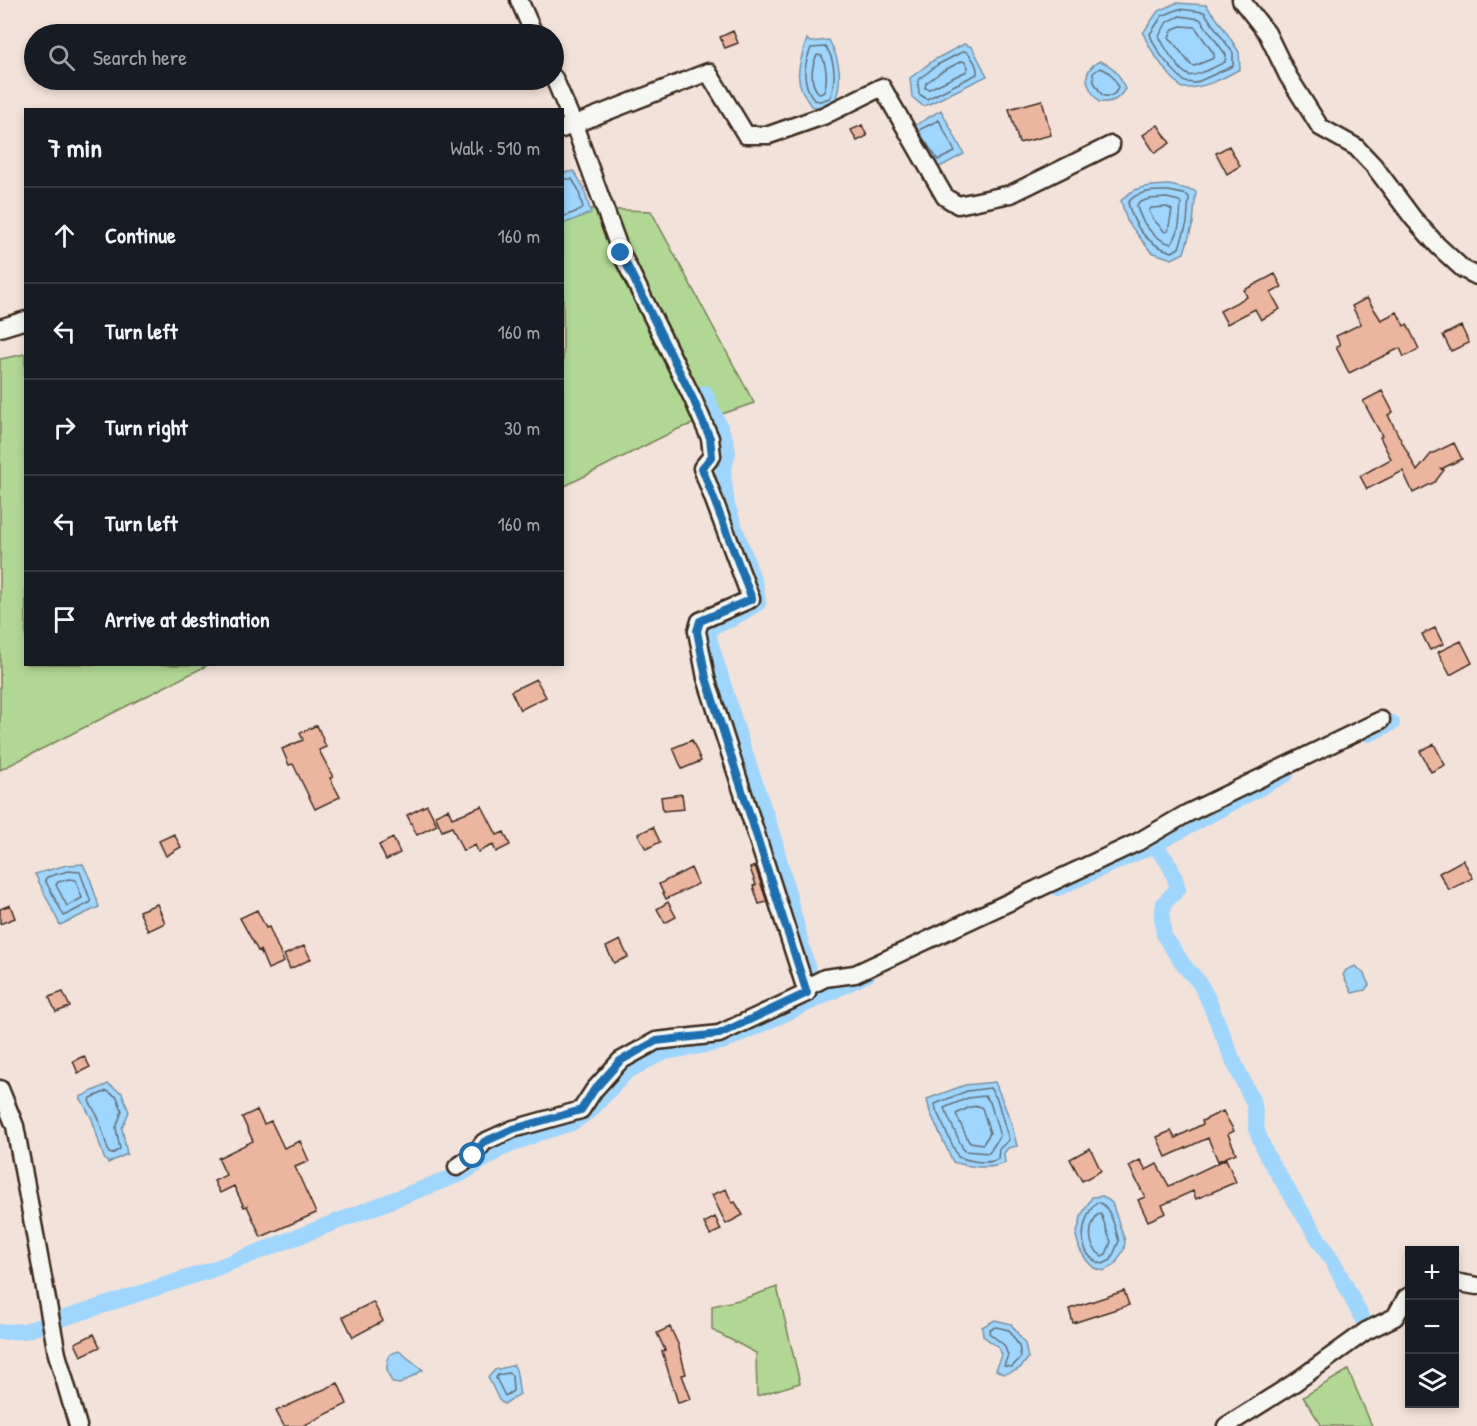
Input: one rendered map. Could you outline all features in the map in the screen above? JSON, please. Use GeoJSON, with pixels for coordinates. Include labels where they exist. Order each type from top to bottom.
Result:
{"type":"FeatureCollection","features":[{"type":"Feature","properties":{"kind":"street"},"geometry":{"type":"LineString","coordinates":[[519,0],[530,24]]}},
{"type":"Feature","properties":{"kind":"street"},"geometry":{"type":"LineString","coordinates":[[1240,0],[1267,33],[1288,76],[1320,127],[1356,147],[1438,246],[1463,269],[1477,276]]}},
{"type":"Feature","properties":{"kind":"street"},"geometry":{"type":"LineString","coordinates":[[457,1167],[473,1156],[484,1142],[513,1129],[581,1110],[594,1090],[620,1061],[656,1041],[719,1034],[807,993],[706,678],[697,631],[700,621],[752,599],[702,468],[712,456],[710,438],[621,253],[568,127],[708,72],[746,135],[769,135],[823,116],[882,87],[945,196],[958,205],[1011,194],[1111,145]]}},
{"type":"Feature","properties":{"kind":"street"},"geometry":{"type":"LineString","coordinates":[[557,90],[563,108]]}},
{"type":"Feature","properties":{"kind":"street"},"geometry":{"type":"LineString","coordinates":[[0,328],[24,321]]}},
{"type":"Feature","properties":{"kind":"street"},"geometry":{"type":"LineString","coordinates":[[805,987],[825,978],[855,974],[866,969],[1138,842],[1186,814],[1381,720]]}},
{"type":"Feature","properties":{"kind":"street"},"geometry":{"type":"LineString","coordinates":[[0,1089],[15,1126],[57,1354],[78,1426]]}},
{"type":"Feature","properties":{"kind":"street"},"geometry":{"type":"LineString","coordinates":[[1459,1283],[1477,1286]]}},
{"type":"Feature","properties":{"kind":"street"},"geometry":{"type":"LineString","coordinates":[[1226,1426],[1294,1383],[1366,1331],[1395,1317],[1405,1300]]}},
{"type":"Feature","properties":{"kind":"green space"},"geometry":{"type":"Polygon","coordinates":[[[564,208],[651,211],[754,403],[678,429],[564,486],[564,208]]]}},
{"type":"Feature","properties":{"kind":"green space"},"geometry":{"type":"Polygon","coordinates":[[[24,354],[24,666],[206,666],[0,770],[0,359],[24,354]]]}},
{"type":"Feature","properties":{"kind":"green space"},"geometry":{"type":"Polygon","coordinates":[[[777,1287],[800,1383],[757,1396],[756,1353],[712,1330],[712,1306],[743,1299],[777,1287]]]}},
{"type":"Feature","properties":{"kind":"green space"},"geometry":{"type":"Polygon","coordinates":[[[1348,1370],[1372,1426],[1322,1426],[1303,1397],[1348,1370]]]}},
{"type":"Feature","properties":{"kind":"water"},"geometry":{"type":"Polygon","coordinates":[[[1176,3],[1206,5],[1239,52],[1240,69],[1219,80],[1197,87],[1182,88],[1176,82],[1155,56],[1143,33],[1158,11],[1176,3]]]}},
{"type":"Feature","properties":{"kind":"water"},"geometry":{"type":"Polygon","coordinates":[[[807,39],[810,42],[829,40],[838,64],[839,87],[835,103],[821,108],[811,106],[799,81],[799,66],[807,39]]]}},
{"type":"Feature","properties":{"kind":"water"},"geometry":{"type":"Polygon","coordinates":[[[964,44],[972,47],[987,76],[923,106],[912,97],[910,78],[934,60],[964,44]]]}},
{"type":"Feature","properties":{"kind":"water"},"geometry":{"type":"Polygon","coordinates":[[[1100,61],[1116,72],[1125,89],[1120,96],[1108,102],[1099,102],[1087,80],[1089,70],[1100,61]]]}},
{"type":"Feature","properties":{"kind":"water"},"geometry":{"type":"Polygon","coordinates":[[[941,110],[964,154],[936,169],[909,129],[941,110]]]}},
{"type":"Feature","properties":{"kind":"water"},"geometry":{"type":"Polygon","coordinates":[[[574,171],[583,186],[591,213],[564,224],[564,173],[574,171]]]}},
{"type":"Feature","properties":{"kind":"water"},"geometry":{"type":"Polygon","coordinates":[[[1169,185],[1196,191],[1193,223],[1184,253],[1172,259],[1151,252],[1127,221],[1121,201],[1137,189],[1169,185]]]}},
{"type":"Feature","properties":{"kind":"water"},"geometry":{"type":"Polygon","coordinates":[[[83,864],[99,907],[60,925],[35,874],[67,865],[83,864]]]}},
{"type":"Feature","properties":{"kind":"water"},"geometry":{"type":"Polygon","coordinates":[[[1356,966],[1364,974],[1369,985],[1365,990],[1352,993],[1343,975],[1346,970],[1356,966]]]}},
{"type":"Feature","properties":{"kind":"water"},"geometry":{"type":"Polygon","coordinates":[[[995,1082],[1011,1122],[1017,1146],[1008,1148],[1004,1153],[1005,1163],[999,1165],[979,1167],[953,1162],[930,1112],[927,1099],[965,1085],[995,1082]]]}},
{"type":"Feature","properties":{"kind":"water"},"geometry":{"type":"Polygon","coordinates":[[[108,1084],[122,1093],[129,1112],[122,1128],[127,1154],[108,1163],[104,1158],[92,1119],[80,1097],[108,1084]]]}},
{"type":"Feature","properties":{"kind":"water"},"geometry":{"type":"Polygon","coordinates":[[[1103,1196],[1112,1203],[1125,1241],[1124,1249],[1115,1265],[1103,1271],[1094,1268],[1087,1261],[1080,1250],[1076,1236],[1082,1214],[1092,1197],[1103,1196]]]}},
{"type":"Feature","properties":{"kind":"water"},"geometry":{"type":"Polygon","coordinates":[[[995,1320],[1011,1324],[1025,1344],[1028,1358],[1018,1369],[1003,1374],[996,1370],[1002,1355],[998,1347],[983,1336],[982,1327],[995,1320]]]}},
{"type":"Feature","properties":{"kind":"water"},"geometry":{"type":"Polygon","coordinates":[[[399,1351],[423,1370],[400,1384],[393,1383],[387,1369],[390,1354],[399,1351]]]}},
{"type":"Feature","properties":{"kind":"water"},"geometry":{"type":"Polygon","coordinates":[[[514,1365],[520,1394],[504,1404],[499,1400],[488,1377],[495,1370],[514,1365]]]}},
{"type":"Feature","properties":{"kind":"building"},"geometry":{"type":"Polygon","coordinates":[[[733,31],[738,43],[725,48],[720,37],[733,31]]]}},
{"type":"Feature","properties":{"kind":"building"},"geometry":{"type":"Polygon","coordinates":[[[1042,100],[1051,135],[1019,143],[1009,109],[1042,100]]]}},
{"type":"Feature","properties":{"kind":"building"},"geometry":{"type":"Polygon","coordinates":[[[862,125],[867,136],[857,141],[851,130],[862,125]]]}},
{"type":"Feature","properties":{"kind":"building"},"geometry":{"type":"Polygon","coordinates":[[[1158,125],[1170,143],[1155,153],[1143,135],[1158,125]]]}},
{"type":"Feature","properties":{"kind":"building"},"geometry":{"type":"Polygon","coordinates":[[[1229,146],[1240,166],[1227,174],[1216,153],[1229,146]]]}},
{"type":"Feature","properties":{"kind":"building"},"geometry":{"type":"Polygon","coordinates":[[[1275,274],[1282,287],[1271,293],[1280,309],[1261,320],[1255,309],[1227,324],[1220,311],[1247,297],[1244,290],[1275,274]]]}},
{"type":"Feature","properties":{"kind":"building"},"geometry":{"type":"Polygon","coordinates":[[[1367,298],[1381,320],[1397,312],[1404,326],[1407,324],[1419,349],[1404,357],[1400,348],[1349,373],[1336,347],[1340,345],[1336,336],[1361,324],[1352,306],[1367,298]]]}},
{"type":"Feature","properties":{"kind":"building"},"geometry":{"type":"Polygon","coordinates":[[[1461,326],[1469,343],[1451,351],[1443,335],[1461,326]]]}},
{"type":"Feature","properties":{"kind":"building"},"geometry":{"type":"Polygon","coordinates":[[[1382,391],[1393,412],[1388,415],[1417,471],[1431,454],[1454,443],[1462,459],[1441,469],[1444,470],[1435,482],[1413,493],[1403,471],[1367,489],[1360,476],[1391,459],[1380,437],[1382,436],[1363,401],[1382,391]]]}},
{"type":"Feature","properties":{"kind":"building"},"geometry":{"type":"Polygon","coordinates":[[[1435,628],[1443,644],[1430,650],[1422,634],[1435,628]]]}},
{"type":"Feature","properties":{"kind":"building"},"geometry":{"type":"Polygon","coordinates":[[[1461,641],[1472,663],[1450,675],[1438,652],[1461,641]]]}},
{"type":"Feature","properties":{"kind":"building"},"geometry":{"type":"Polygon","coordinates":[[[536,679],[546,697],[520,710],[511,691],[536,679]]]}},
{"type":"Feature","properties":{"kind":"building"},"geometry":{"type":"Polygon","coordinates":[[[317,725],[326,747],[319,750],[340,797],[315,809],[293,764],[289,765],[282,749],[303,740],[300,733],[317,725]]]}},
{"type":"Feature","properties":{"kind":"building"},"geometry":{"type":"Polygon","coordinates":[[[692,740],[701,761],[682,769],[673,748],[692,740]]]}},
{"type":"Feature","properties":{"kind":"building"},"geometry":{"type":"Polygon","coordinates":[[[1434,744],[1445,765],[1431,772],[1420,751],[1434,744]]]}},
{"type":"Feature","properties":{"kind":"building"},"geometry":{"type":"Polygon","coordinates":[[[682,794],[684,809],[663,811],[661,797],[682,794]]]}},
{"type":"Feature","properties":{"kind":"building"},"geometry":{"type":"Polygon","coordinates":[[[427,805],[437,825],[417,835],[407,815],[427,805]]]}},
{"type":"Feature","properties":{"kind":"building"},"geometry":{"type":"Polygon","coordinates":[[[482,806],[497,835],[504,832],[510,845],[496,852],[493,845],[478,852],[475,845],[463,851],[452,827],[442,831],[435,815],[448,809],[452,818],[482,806]]]}},
{"type":"Feature","properties":{"kind":"building"},"geometry":{"type":"Polygon","coordinates":[[[653,827],[660,842],[646,849],[638,834],[653,827]]]}},
{"type":"Feature","properties":{"kind":"building"},"geometry":{"type":"Polygon","coordinates":[[[174,834],[181,847],[166,856],[159,841],[174,834]]]}},
{"type":"Feature","properties":{"kind":"building"},"geometry":{"type":"Polygon","coordinates":[[[393,838],[400,853],[386,860],[379,845],[393,838]]]}},
{"type":"Feature","properties":{"kind":"building"},"geometry":{"type":"Polygon","coordinates":[[[1463,860],[1473,878],[1449,890],[1439,873],[1463,860]]]}},
{"type":"Feature","properties":{"kind":"building"},"geometry":{"type":"Polygon","coordinates":[[[755,866],[767,902],[759,904],[750,868],[755,866]]]}},
{"type":"Feature","properties":{"kind":"building"},"geometry":{"type":"Polygon","coordinates":[[[691,868],[698,884],[666,899],[659,884],[691,868]]]}},
{"type":"Feature","properties":{"kind":"building"},"geometry":{"type":"Polygon","coordinates":[[[668,902],[676,917],[665,923],[657,909],[668,902]]]}},
{"type":"Feature","properties":{"kind":"building"},"geometry":{"type":"Polygon","coordinates":[[[157,904],[165,923],[148,931],[139,911],[157,904]]]}},
{"type":"Feature","properties":{"kind":"building"},"geometry":{"type":"Polygon","coordinates":[[[10,905],[15,918],[0,924],[0,909],[10,905]]]}},
{"type":"Feature","properties":{"kind":"building"},"geometry":{"type":"Polygon","coordinates":[[[257,910],[266,928],[269,927],[284,962],[268,969],[260,950],[258,951],[240,918],[257,910]]]}},
{"type":"Feature","properties":{"kind":"building"},"geometry":{"type":"Polygon","coordinates":[[[620,940],[628,957],[614,963],[606,947],[620,940]]]}},
{"type":"Feature","properties":{"kind":"building"},"geometry":{"type":"Polygon","coordinates":[[[304,946],[311,959],[290,969],[284,955],[304,946]]]}},
{"type":"Feature","properties":{"kind":"building"},"geometry":{"type":"Polygon","coordinates":[[[63,992],[70,1007],[56,1012],[49,997],[63,992]]]}},
{"type":"Feature","properties":{"kind":"building"},"geometry":{"type":"Polygon","coordinates":[[[84,1056],[90,1067],[78,1073],[73,1061],[84,1056]]]}},
{"type":"Feature","properties":{"kind":"building"},"geometry":{"type":"Polygon","coordinates":[[[257,1110],[264,1124],[271,1121],[284,1148],[300,1141],[309,1161],[295,1167],[316,1213],[261,1237],[247,1206],[244,1207],[234,1186],[220,1193],[214,1181],[226,1175],[218,1158],[253,1141],[242,1117],[257,1110]]]}},
{"type":"Feature","properties":{"kind":"building"},"geometry":{"type":"Polygon","coordinates":[[[1223,1111],[1234,1131],[1228,1134],[1236,1153],[1218,1161],[1208,1138],[1166,1157],[1157,1137],[1171,1131],[1175,1138],[1223,1111]]]}},
{"type":"Feature","properties":{"kind":"building"},"geometry":{"type":"Polygon","coordinates":[[[1090,1148],[1101,1171],[1082,1181],[1070,1159],[1090,1148]]]}},
{"type":"Feature","properties":{"kind":"building"},"geometry":{"type":"Polygon","coordinates":[[[1226,1159],[1236,1182],[1196,1199],[1193,1191],[1162,1205],[1166,1213],[1148,1221],[1138,1200],[1145,1197],[1129,1166],[1140,1160],[1146,1170],[1157,1164],[1169,1186],[1226,1159]]]}},
{"type":"Feature","properties":{"kind":"building"},"geometry":{"type":"Polygon","coordinates":[[[726,1189],[732,1203],[735,1202],[743,1215],[726,1224],[712,1195],[726,1189]]]}},
{"type":"Feature","properties":{"kind":"building"},"geometry":{"type":"Polygon","coordinates":[[[715,1217],[721,1230],[710,1235],[704,1223],[715,1217]]]}},
{"type":"Feature","properties":{"kind":"building"},"geometry":{"type":"Polygon","coordinates":[[[1124,1291],[1129,1305],[1073,1323],[1069,1309],[1124,1291]]]}},
{"type":"Feature","properties":{"kind":"building"},"geometry":{"type":"Polygon","coordinates":[[[373,1302],[383,1321],[353,1337],[343,1317],[373,1302]]]}},
{"type":"Feature","properties":{"kind":"building"},"geometry":{"type":"Polygon","coordinates":[[[670,1327],[678,1344],[686,1374],[682,1375],[691,1399],[678,1403],[662,1351],[665,1350],[657,1333],[670,1327]]]}},
{"type":"Feature","properties":{"kind":"building"},"geometry":{"type":"Polygon","coordinates":[[[94,1334],[100,1347],[81,1356],[75,1343],[94,1334]]]}},
{"type":"Feature","properties":{"kind":"building"},"geometry":{"type":"Polygon","coordinates":[[[338,1383],[347,1404],[303,1426],[284,1426],[276,1411],[338,1383]]]}},
{"type":"Feature","properties":{"kind":"waterway"},"geometry":{"type":"LineString","coordinates":[[705,393],[725,439],[728,452],[723,473],[727,505],[756,588],[758,603],[730,620],[710,627],[709,638],[773,836],[814,992]]}},
{"type":"Feature","properties":{"kind":"waterway"},"geometry":{"type":"LineString","coordinates":[[1369,734],[1392,723]]}},
{"type":"Feature","properties":{"kind":"waterway"},"geometry":{"type":"LineString","coordinates":[[1152,846],[1286,774]]}},
{"type":"Feature","properties":{"kind":"waterway"},"geometry":{"type":"LineString","coordinates":[[1058,888],[1152,846],[1166,859],[1178,889],[1164,903],[1162,917],[1164,936],[1185,967],[1199,982],[1208,999],[1254,1104],[1257,1131],[1267,1156],[1337,1269],[1363,1320]]}},
{"type":"Feature","properties":{"kind":"waterway"},"geometry":{"type":"LineString","coordinates":[[0,1332],[25,1331],[211,1270],[463,1173],[499,1150],[539,1133],[572,1123],[591,1110],[626,1072],[650,1059],[665,1052],[722,1042],[868,974]]}},
{"type":"Feature","properties":{"kind":"route"},"geometry":{"type":"LineString","coordinates":[[473,1156],[484,1142],[513,1129],[581,1110],[594,1090],[620,1061],[656,1041],[719,1034],[807,993],[706,678],[697,631],[700,621],[752,599],[702,468],[712,456],[710,438],[621,253]]}}]}
